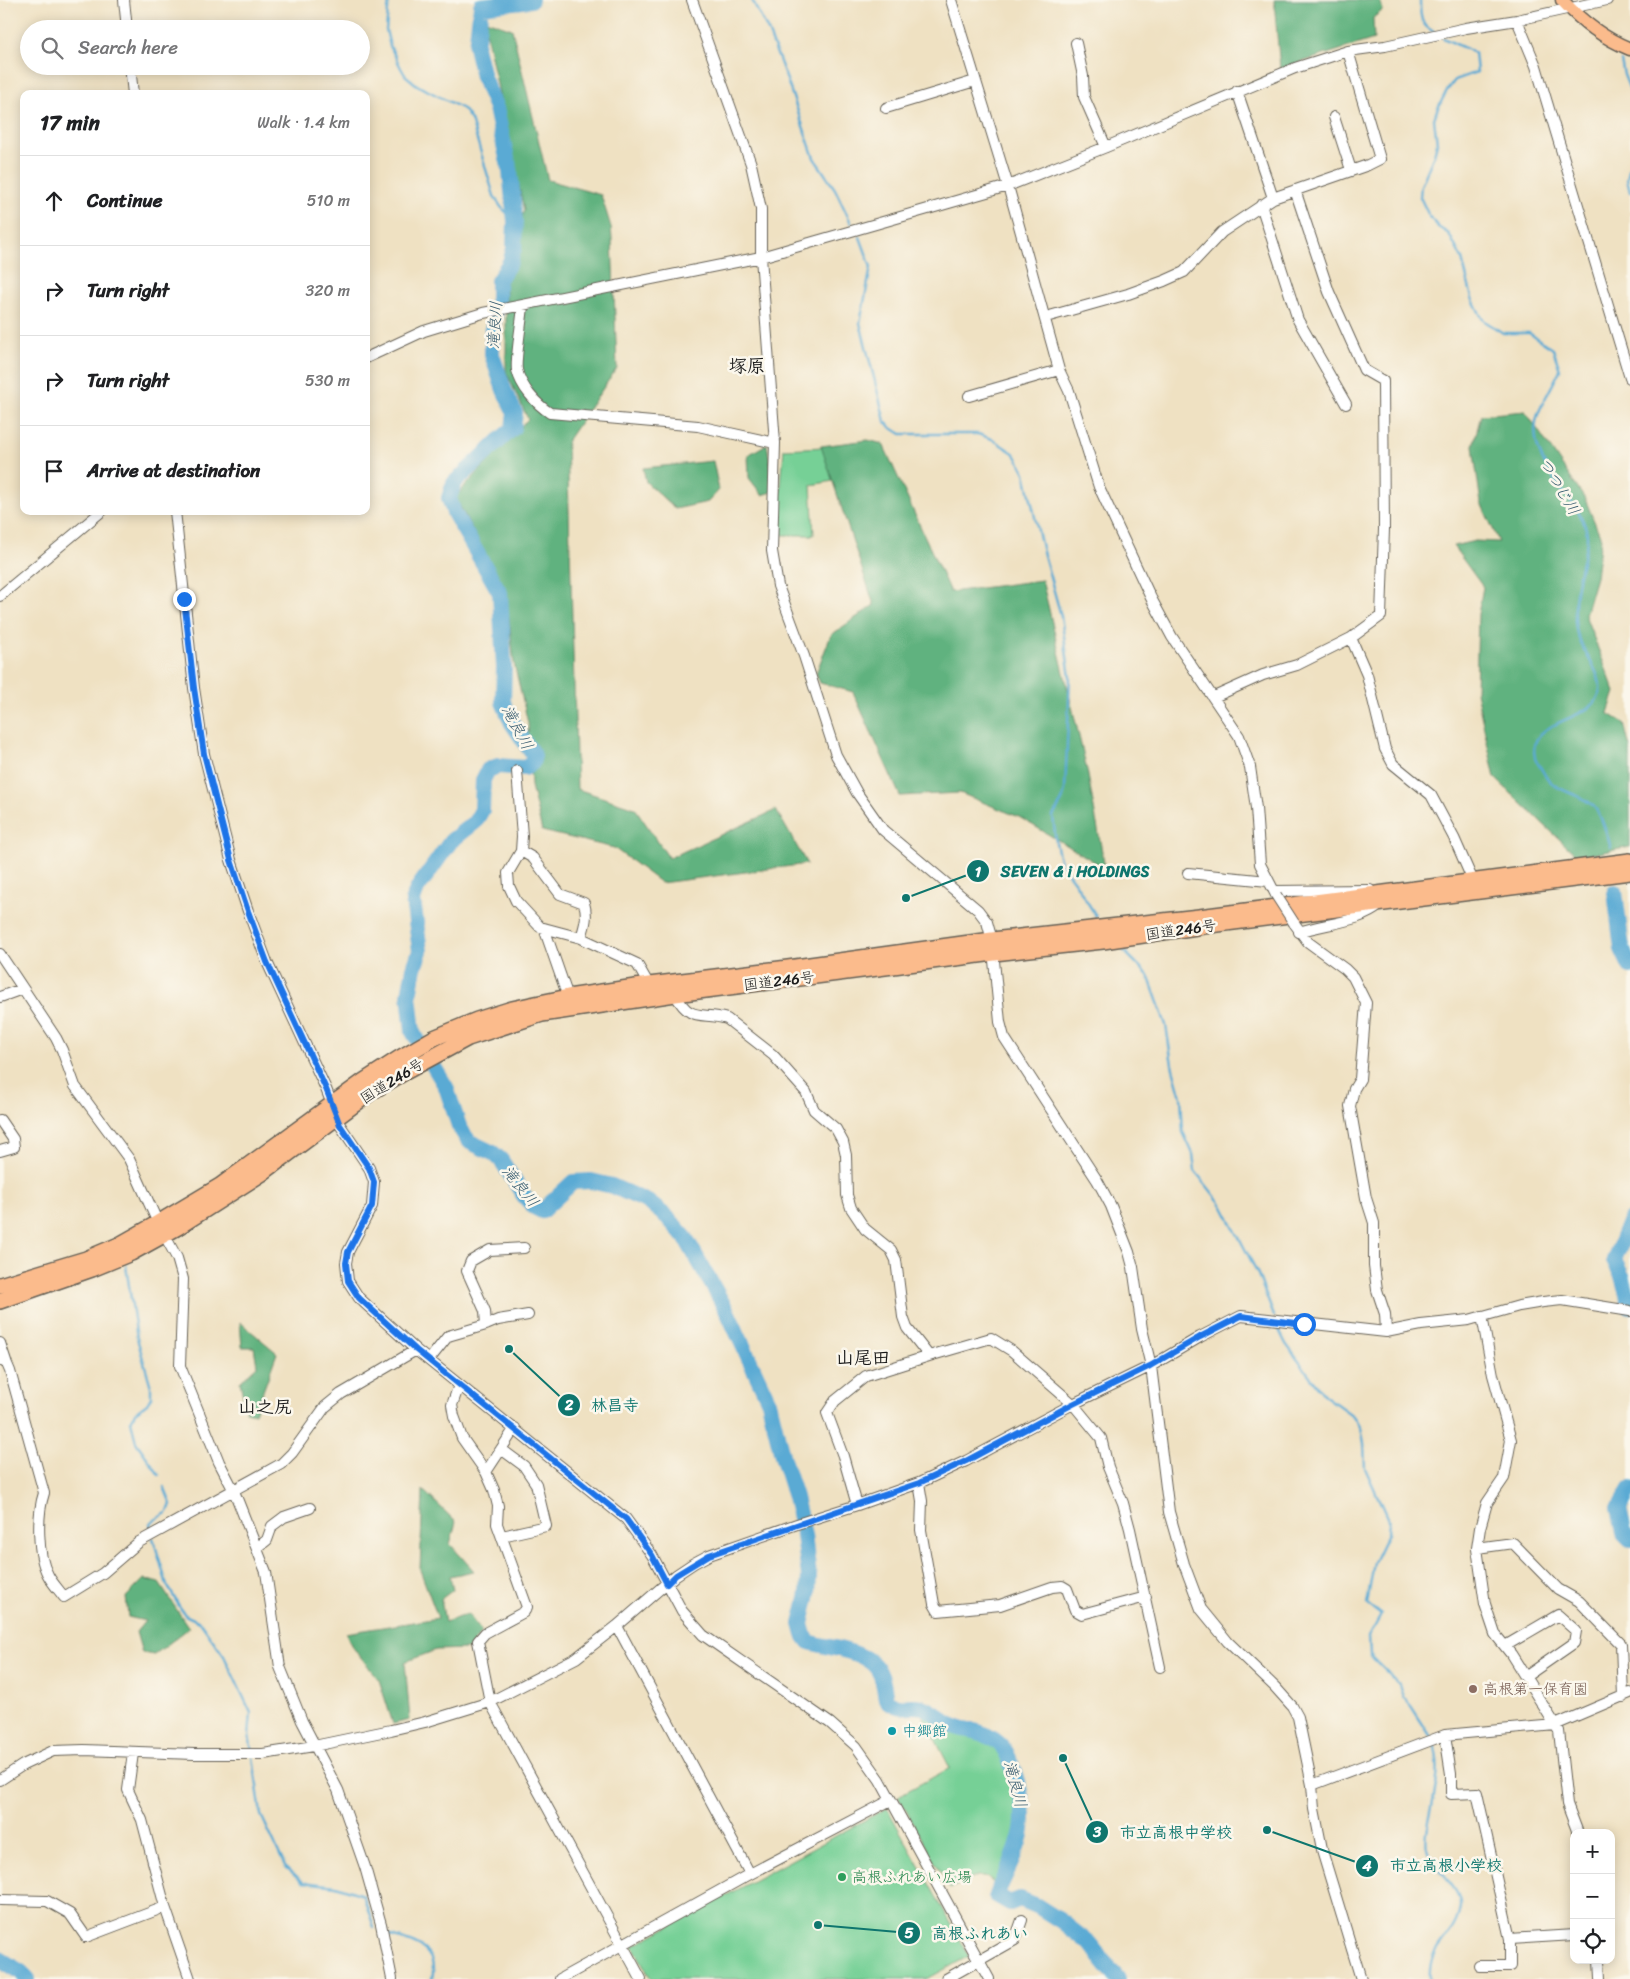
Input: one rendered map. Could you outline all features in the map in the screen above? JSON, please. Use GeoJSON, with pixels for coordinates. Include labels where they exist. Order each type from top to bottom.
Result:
{"type":"FeatureCollection","features":[{"type":"Feature","properties":{"kind":"highway","name":"国道246号"},"geometry":{"type":"LineString","coordinates":[[0,1301],[92,1269],[131,1253],[220,1186],[401,1065],[477,1020],[503,1012],[568,998],[649,985],[788,968],[993,946],[1103,942],[1387,897],[1473,881],[1630,861]]}},
{"type":"Feature","properties":{"kind":"highway","name":"国道246号"},"geometry":{"type":"LineString","coordinates":[[1387,897],[1433,898],[1630,872]]}},
{"type":"Feature","properties":{"kind":"highway","name":"国道246号"},"geometry":{"type":"LineString","coordinates":[[437,1045],[468,1038],[542,1014],[993,946]]}},
{"type":"Feature","properties":{"kind":"highway","name":"国道246号"},"geometry":{"type":"LineString","coordinates":[[0,1285],[86,1259],[161,1229]]}},
{"type":"Feature","properties":{"kind":"main road"},"geometry":{"type":"LineString","coordinates":[[1566,4],[1602,35],[1630,50]]}},
{"type":"Feature","properties":{"kind":"street"},"geometry":{"type":"LineString","coordinates":[[124,0],[126,20]]}},
{"type":"Feature","properties":{"kind":"street"},"geometry":{"type":"LineString","coordinates":[[692,0],[751,164],[761,209],[761,257],[775,444],[772,551],[778,586],[804,656],[836,755],[857,793],[883,830],[978,910],[987,922],[993,946],[1000,1022],[1004,1037],[1097,1180],[1111,1206],[1133,1267],[1142,1329],[1150,1366],[1169,1512],[1191,1586],[1201,1609],[1228,1642],[1275,1686],[1292,1706],[1298,1717],[1312,1785],[1314,1809],[1323,1854],[1361,1979]]}},
{"type":"Feature","properties":{"kind":"street"},"geometry":{"type":"LineString","coordinates":[[951,0],[1008,186],[1046,317],[1059,370],[1069,391],[1099,487],[1151,598],[1172,637],[1214,696],[1239,736],[1250,767],[1256,808],[1260,864],[1296,927],[1308,942],[1346,969],[1353,977],[1366,1004],[1360,1080],[1354,1088],[1350,1106],[1366,1198],[1374,1223],[1374,1266],[1377,1290],[1385,1314],[1386,1332]]}},
{"type":"Feature","properties":{"kind":"street"},"geometry":{"type":"LineString","coordinates":[[370,356],[424,331],[484,313],[761,257],[1008,186],[1106,147],[1237,91],[1295,68],[1348,51],[1517,20],[1566,4],[1607,0]]}},
{"type":"Feature","properties":{"kind":"street"},"geometry":{"type":"LineString","coordinates":[[1517,20],[1536,66],[1630,378]]}},
{"type":"Feature","properties":{"kind":"street"},"geometry":{"type":"LineString","coordinates":[[1076,43],[1083,76],[1084,97],[1106,147]]}},
{"type":"Feature","properties":{"kind":"street"},"geometry":{"type":"LineString","coordinates":[[1046,317],[1128,294],[1184,272],[1222,232],[1273,198],[1380,159],[1348,51]]}},
{"type":"Feature","properties":{"kind":"street"},"geometry":{"type":"LineString","coordinates":[[131,75],[133,90]]}},
{"type":"Feature","properties":{"kind":"street"},"geometry":{"type":"LineString","coordinates":[[886,108],[975,80]]}},
{"type":"Feature","properties":{"kind":"street"},"geometry":{"type":"LineString","coordinates":[[1237,91],[1273,198]]}},
{"type":"Feature","properties":{"kind":"street"},"geometry":{"type":"LineString","coordinates":[[1334,117],[1351,170]]}},
{"type":"Feature","properties":{"kind":"street"},"geometry":{"type":"LineString","coordinates":[[1214,696],[1263,675],[1298,665],[1351,638],[1381,616],[1384,529],[1383,381],[1364,370],[1329,292],[1295,190]]}},
{"type":"Feature","properties":{"kind":"street"},"geometry":{"type":"LineString","coordinates":[[1261,205],[1298,320],[1346,404]]}},
{"type":"Feature","properties":{"kind":"street"},"geometry":{"type":"LineString","coordinates":[[523,306],[517,369],[524,385],[539,406],[550,413],[698,426],[775,444]]}},
{"type":"Feature","properties":{"kind":"street"},"geometry":{"type":"LineString","coordinates":[[969,396],[1059,370]]}},
{"type":"Feature","properties":{"kind":"street"},"geometry":{"type":"LineString","coordinates":[[0,596],[97,515]]}},
{"type":"Feature","properties":{"kind":"street"},"geometry":{"type":"LineString","coordinates":[[175,515],[194,688],[204,754],[231,860],[267,962],[334,1111],[348,1137],[369,1168],[374,1182],[372,1206],[348,1252],[346,1263],[348,1281],[359,1298],[416,1350],[626,1519],[652,1555],[682,1611],[703,1635],[830,1723],[856,1746],[891,1800],[989,1979]]}},
{"type":"Feature","properties":{"kind":"street"},"geometry":{"type":"LineString","coordinates":[[1351,638],[1367,675],[1384,749],[1393,764],[1431,795],[1454,838],[1473,881]]}},
{"type":"Feature","properties":{"kind":"street"},"geometry":{"type":"LineString","coordinates":[[517,771],[522,836],[521,851],[508,874],[509,886],[516,900],[540,927],[580,938],[637,964],[649,985]]}},
{"type":"Feature","properties":{"kind":"street"},"geometry":{"type":"LineString","coordinates":[[521,851],[533,858],[560,894],[584,902],[587,913],[580,938]]}},
{"type":"Feature","properties":{"kind":"street"},"geometry":{"type":"LineString","coordinates":[[1188,873],[1273,889],[1356,888],[1387,897],[1373,912],[1296,927]]}},
{"type":"Feature","properties":{"kind":"street"},"geometry":{"type":"LineString","coordinates":[[544,928],[568,998]]}},
{"type":"Feature","properties":{"kind":"street"},"geometry":{"type":"LineString","coordinates":[[0,954],[62,1050],[75,1086],[128,1159],[177,1258],[183,1279],[180,1366],[218,1462],[234,1491],[266,1572],[280,1667],[287,1688],[314,1746],[338,1790],[365,1867],[381,1924],[392,1979]]}},
{"type":"Feature","properties":{"kind":"street"},"geometry":{"type":"LineString","coordinates":[[0,997],[22,988]]}},
{"type":"Feature","properties":{"kind":"street"},"geometry":{"type":"LineString","coordinates":[[675,994],[690,1013],[700,1016],[718,1016],[727,1019],[773,1055],[806,1092],[814,1110],[836,1129],[843,1142],[846,1155],[847,1195],[851,1208],[865,1229],[891,1250],[896,1260],[903,1316],[907,1328],[929,1356]]}},
{"type":"Feature","properties":{"kind":"street"},"geometry":{"type":"LineString","coordinates":[[0,1120],[13,1139],[14,1147],[0,1151]]}},
{"type":"Feature","properties":{"kind":"street"},"geometry":{"type":"LineString","coordinates":[[486,1324],[485,1311],[467,1271],[471,1261],[490,1250],[524,1248]]}},
{"type":"Feature","properties":{"kind":"street"},"geometry":{"type":"LineString","coordinates":[[2,1776],[53,1751],[262,1754],[314,1746],[425,1722],[490,1702],[576,1658],[682,1571],[709,1555],[919,1483],[966,1461],[1073,1404],[1150,1366],[1241,1316],[1386,1332],[1482,1316],[1519,1306],[1562,1300],[1628,1311]]}},
{"type":"Feature","properties":{"kind":"street"},"geometry":{"type":"LineString","coordinates":[[429,1360],[448,1336],[498,1320],[528,1315]]}},
{"type":"Feature","properties":{"kind":"street"},"geometry":{"type":"LineString","coordinates":[[1482,1316],[1488,1356],[1511,1440],[1504,1478],[1487,1503],[1480,1528],[1477,1548],[1485,1604],[1496,1634],[1559,1730],[1567,1804],[1576,1829]]}},
{"type":"Feature","properties":{"kind":"street"},"geometry":{"type":"LineString","coordinates":[[857,1505],[843,1456],[827,1413],[835,1401],[866,1376],[991,1338],[1012,1351],[1073,1404],[1101,1438],[1108,1467],[1123,1502],[1130,1529],[1160,1667]]}},
{"type":"Feature","properties":{"kind":"street"},"geometry":{"type":"LineString","coordinates":[[0,1343],[3,1361],[44,1493],[41,1502],[40,1549],[47,1574],[64,1597],[103,1573],[139,1542],[281,1464],[292,1453],[325,1407],[341,1394],[416,1350]]}},
{"type":"Feature","properties":{"kind":"street"},"geometry":{"type":"LineString","coordinates":[[459,1385],[452,1405],[454,1416],[462,1438],[486,1472],[494,1490],[498,1506],[497,1524],[527,1606],[524,1612],[485,1633],[478,1641],[490,1702],[641,1979]]}},
{"type":"Feature","properties":{"kind":"street"},"geometry":{"type":"LineString","coordinates":[[486,1472],[515,1428]]}},
{"type":"Feature","properties":{"kind":"street"},"geometry":{"type":"LineString","coordinates":[[501,1449],[524,1466],[536,1484],[546,1526],[502,1536]]}},
{"type":"Feature","properties":{"kind":"street"},"geometry":{"type":"LineString","coordinates":[[919,1483],[922,1501],[922,1530],[934,1604],[938,1611],[1000,1605],[1052,1587],[1062,1586],[1067,1589],[1075,1610],[1082,1614],[1146,1598]]}},
{"type":"Feature","properties":{"kind":"street"},"geometry":{"type":"LineString","coordinates":[[257,1548],[267,1540],[272,1526],[284,1517],[310,1508]]}},
{"type":"Feature","properties":{"kind":"street"},"geometry":{"type":"LineString","coordinates":[[1312,1785],[1442,1736],[1555,1725],[1626,1695],[1621,1644],[1579,1601],[1558,1589],[1513,1543],[1477,1548]]}},
{"type":"Feature","properties":{"kind":"street"},"geometry":{"type":"LineString","coordinates":[[1504,1646],[1558,1615],[1576,1631],[1574,1643],[1525,1677]]}},
{"type":"Feature","properties":{"kind":"street"},"geometry":{"type":"LineString","coordinates":[[617,1626],[750,1874]]}},
{"type":"Feature","properties":{"kind":"street"},"geometry":{"type":"LineString","coordinates":[[1442,1736],[1451,1774],[1451,1794],[1477,1793],[1510,1939],[1510,1966],[1479,1966]]}},
{"type":"Feature","properties":{"kind":"street"},"geometry":{"type":"LineString","coordinates":[[133,1753],[128,1790],[142,1820],[164,1907],[190,1979]]}},
{"type":"Feature","properties":{"kind":"street"},"geometry":{"type":"LineString","coordinates":[[560,1979],[750,1874],[891,1800]]}},
{"type":"Feature","properties":{"kind":"street"},"geometry":{"type":"LineString","coordinates":[[0,1900],[47,1901],[70,1914],[86,1937],[164,1907]]}},
{"type":"Feature","properties":{"kind":"street"},"geometry":{"type":"LineString","coordinates":[[946,1979],[1015,1940],[1022,1920]]}},
{"type":"Feature","properties":{"kind":"street"},"geometry":{"type":"LineString","coordinates":[[1510,1939],[1570,1935]]}},
{"type":"Feature","properties":{"kind":"street"},"geometry":{"type":"LineString","coordinates":[[1599,1964],[1600,1979]]}},
{"type":"Feature","properties":{"kind":"green space"},"geometry":{"type":"Polygon","coordinates":[[[1274,0],[1380,0],[1383,10],[1373,18],[1374,39],[1280,69],[1274,0]]]}},
{"type":"Feature","properties":{"kind":"green space"},"geometry":{"type":"Polygon","coordinates":[[[483,19],[512,29],[548,180],[601,195],[611,227],[617,368],[567,441],[577,789],[635,808],[669,858],[776,810],[807,864],[661,883],[614,848],[542,831],[531,786],[528,723],[514,663],[506,593],[455,497],[528,419],[506,372],[506,268],[524,210],[483,19]]]}},
{"type":"Feature","properties":{"kind":"green space"},"geometry":{"type":"Polygon","coordinates":[[[1525,411],[1585,499],[1601,538],[1596,577],[1585,615],[1615,692],[1608,713],[1624,723],[1630,749],[1630,847],[1578,857],[1495,778],[1476,692],[1478,614],[1483,587],[1453,546],[1475,541],[1499,542],[1481,503],[1473,446],[1481,415],[1525,411]]]}},
{"type":"Feature","properties":{"kind":"green space"},"geometry":{"type":"Polygon","coordinates":[[[868,440],[883,444],[950,592],[1042,580],[1087,770],[1105,868],[1019,817],[960,793],[900,796],[853,692],[820,683],[816,673],[831,635],[874,605],[821,446],[868,440]]]}},
{"type":"Feature","properties":{"kind":"green space"},"geometry":{"type":"Polygon","coordinates":[[[767,444],[773,492],[762,495],[749,478],[748,455],[767,444]]]}},
{"type":"Feature","properties":{"kind":"green space"},"geometry":{"type":"Polygon","coordinates":[[[824,447],[833,481],[811,485],[814,535],[777,535],[784,449],[824,447]]]}},
{"type":"Feature","properties":{"kind":"green space"},"geometry":{"type":"Polygon","coordinates":[[[713,461],[719,490],[708,502],[675,509],[646,482],[643,468],[713,461]]]}},
{"type":"Feature","properties":{"kind":"green space"},"geometry":{"type":"Polygon","coordinates":[[[240,1322],[277,1353],[255,1413],[246,1411],[240,1382],[257,1366],[254,1347],[242,1347],[240,1322]]]}},
{"type":"Feature","properties":{"kind":"green space"},"geometry":{"type":"Polygon","coordinates":[[[423,1490],[456,1522],[450,1544],[474,1571],[450,1576],[453,1590],[441,1599],[445,1622],[468,1614],[482,1632],[468,1649],[436,1650],[405,1662],[410,1720],[393,1724],[379,1680],[351,1645],[346,1633],[438,1618],[420,1570],[423,1490]]]}},
{"type":"Feature","properties":{"kind":"green space"},"geometry":{"type":"Polygon","coordinates":[[[144,1579],[159,1583],[189,1628],[154,1655],[142,1653],[136,1632],[145,1621],[128,1617],[126,1597],[144,1579]]]}},
{"type":"Feature","properties":{"kind":"green space","name":"高根ふれあい広場"},"geometry":{"type":"Polygon","coordinates":[[[921,1712],[953,1731],[994,1746],[1001,1754],[1016,1796],[1019,1833],[1011,1859],[995,1884],[985,1876],[977,1876],[950,1889],[898,1796],[950,1768],[921,1712]]]}},
{"type":"Feature","properties":{"kind":"green space","name":"高根ふれあい広場"},"geometry":{"type":"Polygon","coordinates":[[[887,1808],[969,1956],[927,1979],[651,1979],[633,1946],[887,1808]]]}},
{"type":"Feature","properties":{"kind":"waterway","name":"滝良川"},"geometry":{"type":"LineString","coordinates":[[389,0],[386,30],[390,46],[401,68],[405,75],[417,85],[463,109],[471,120],[494,196],[501,207],[515,221]]}},
{"type":"Feature","properties":{"kind":"waterway","name":"滝良川"},"geometry":{"type":"LineString","coordinates":[[531,0],[481,6],[476,47],[483,77],[496,108],[510,171],[515,221],[514,249],[510,262],[498,281],[498,298],[492,330],[492,355],[504,390],[515,413],[513,428],[454,483],[449,498],[454,513],[500,593],[504,667],[503,702],[512,723],[534,756],[532,763],[525,768],[498,766],[488,770],[483,780],[482,810],[475,822],[451,841],[417,889],[413,900],[420,951],[414,968],[409,995],[413,1032],[446,1087],[459,1126],[465,1136],[470,1142],[493,1153],[501,1160],[524,1196],[534,1207],[542,1211],[573,1182],[591,1181],[612,1186],[648,1202],[667,1217],[685,1237],[727,1311],[769,1402],[804,1535],[809,1576],[808,1594],[801,1624],[804,1635],[809,1642],[850,1652],[869,1661],[876,1667],[881,1676],[886,1700],[892,1704],[926,1708],[951,1725],[984,1734],[994,1739],[1002,1747],[1010,1760],[1020,1791],[1023,1822],[1017,1849],[996,1895],[1010,1903],[1020,1899],[1037,1906],[1061,1921],[1089,1943],[1118,1979]]}},
{"type":"Feature","properties":{"kind":"waterway"},"geometry":{"type":"LineString","coordinates":[[752,0],[768,31],[814,158],[835,189],[851,223]]}},
{"type":"Feature","properties":{"kind":"waterway","name":"つつじ川"},"geometry":{"type":"LineString","coordinates":[[1420,0],[1423,23],[1434,32]]}},
{"type":"Feature","properties":{"kind":"waterway","name":"つつじ川"},"geometry":{"type":"LineString","coordinates":[[1443,38],[1475,53],[1477,72],[1455,80],[1446,92],[1437,110],[1434,119],[1437,143],[1421,186],[1420,197],[1429,216],[1438,227],[1449,234],[1462,259],[1472,298],[1483,320],[1503,333],[1529,333],[1553,349],[1560,370],[1538,414],[1535,426],[1538,449],[1548,471],[1578,511],[1587,531],[1587,543],[1576,589],[1575,621],[1578,637],[1597,674],[1600,689],[1596,700],[1588,709],[1541,734],[1535,744],[1535,757],[1552,783],[1594,807],[1601,817],[1611,847]]}},
{"type":"Feature","properties":{"kind":"waterway"},"geometry":{"type":"LineString","coordinates":[[1621,61],[1630,90]]}},
{"type":"Feature","properties":{"kind":"waterway"},"geometry":{"type":"LineString","coordinates":[[1630,165],[1627,179],[1630,192]]}},
{"type":"Feature","properties":{"kind":"waterway"},"geometry":{"type":"LineString","coordinates":[[860,237],[871,267],[860,323],[885,421],[890,427],[901,434],[978,434],[992,439],[1015,454],[1025,473],[1042,548],[1061,616],[1070,677],[1065,790],[1062,801],[1053,816],[1056,843],[1061,864],[1096,916]]}},
{"type":"Feature","properties":{"kind":"waterway","name":"つつじ川"},"geometry":{"type":"LineString","coordinates":[[1615,892],[1622,949],[1630,966]]}},
{"type":"Feature","properties":{"kind":"waterway"},"geometry":{"type":"LineString","coordinates":[[1124,951],[1148,975],[1166,1025],[1172,1065],[1181,1097],[1183,1132],[1193,1154],[1195,1171],[1222,1205],[1257,1272],[1274,1316]]}},
{"type":"Feature","properties":{"kind":"waterway","name":"つつじ川"},"geometry":{"type":"LineString","coordinates":[[1630,1220],[1614,1260],[1622,1276],[1630,1306]]}},
{"type":"Feature","properties":{"kind":"waterway"},"geometry":{"type":"LineString","coordinates":[[126,1266],[137,1338],[151,1387],[151,1397],[147,1404],[135,1413],[131,1421],[136,1442],[159,1475]]}},
{"type":"Feature","properties":{"kind":"waterway"},"geometry":{"type":"LineString","coordinates":[[1276,1324],[1286,1344],[1324,1395],[1353,1416],[1361,1428],[1365,1468],[1389,1522],[1388,1533],[1374,1562],[1367,1604],[1381,1615],[1369,1637],[1370,1655],[1399,1684],[1403,1697],[1431,1737]]}},
{"type":"Feature","properties":{"kind":"waterway"},"geometry":{"type":"LineString","coordinates":[[152,1533],[150,1523],[168,1512],[171,1504],[164,1487]]}},
{"type":"Feature","properties":{"kind":"waterway","name":"つつじ川"},"geometry":{"type":"LineString","coordinates":[[1630,1489],[1619,1508],[1624,1533],[1630,1539]]}},
{"type":"Feature","properties":{"kind":"waterway"},"geometry":{"type":"LineString","coordinates":[[153,1538],[167,1585],[185,1615],[200,1622],[224,1656],[251,1713],[249,1735],[252,1752]]}},
{"type":"Feature","properties":{"kind":"waterway"},"geometry":{"type":"LineString","coordinates":[[1430,1979],[1430,1967],[1433,1957],[1453,1927],[1460,1907],[1456,1892],[1434,1864],[1426,1845],[1437,1772],[1436,1752],[1433,1742]]}},
{"type":"Feature","properties":{"kind":"waterway"},"geometry":{"type":"LineString","coordinates":[[253,1757],[261,1815],[285,1866],[303,1882],[336,1886],[363,1895],[374,1927]]}},
{"type":"Feature","properties":{"kind":"waterway"},"geometry":{"type":"LineString","coordinates":[[388,1935],[406,1940],[422,1948],[431,1960],[433,1968],[432,1979]]}},
{"type":"Feature","properties":{"kind":"waterway"},"geometry":{"type":"LineString","coordinates":[[0,1959],[21,1972],[27,1979]]}},
{"type":"Feature","properties":{"kind":"place","name":"SEVEN & i HOLDINGS"},"geometry":{"type":"Point","coordinates":[906,898]}},
{"type":"Feature","properties":{"kind":"place","name":"林昌寺"},"geometry":{"type":"Point","coordinates":[509,1349]}},
{"type":"Feature","properties":{"kind":"place","name":"高根第一保育園"},"geometry":{"type":"Point","coordinates":[1473,1689]}},
{"type":"Feature","properties":{"kind":"place","name":"中郷館"},"geometry":{"type":"Point","coordinates":[892,1731]}},
{"type":"Feature","properties":{"kind":"place","name":"市立高根中学校"},"geometry":{"type":"Point","coordinates":[1063,1758]}},
{"type":"Feature","properties":{"kind":"place","name":"市立高根小学校"},"geometry":{"type":"Point","coordinates":[1267,1830]}},
{"type":"Feature","properties":{"kind":"place","name":"高根ふれあい広場"},"geometry":{"type":"Point","coordinates":[842,1877]}},
{"type":"Feature","properties":{"kind":"place","name":"高根ふれあい"},"geometry":{"type":"Point","coordinates":[818,1925]}},
{"type":"Feature","properties":{"kind":"district","name":"塚原"},"geometry":{"type":"Point","coordinates":[747,366]}},
{"type":"Feature","properties":{"kind":"district","name":"山尾田"},"geometry":{"type":"Point","coordinates":[863,1358]}},
{"type":"Feature","properties":{"kind":"district","name":"山之尻"},"geometry":{"type":"Point","coordinates":[265,1407]}},
{"type":"Feature","properties":{"kind":"route"},"geometry":{"type":"LineString","coordinates":[[184,599],[204,754],[231,860],[267,962],[326,1089],[340,1125],[369,1168],[374,1182],[372,1206],[348,1252],[346,1263],[348,1281],[359,1298],[416,1350],[626,1519],[652,1555],[667,1584],[676,1575],[709,1555],[919,1483],[966,1461],[1073,1404],[1150,1366],[1241,1316],[1304,1324]]}}]}
